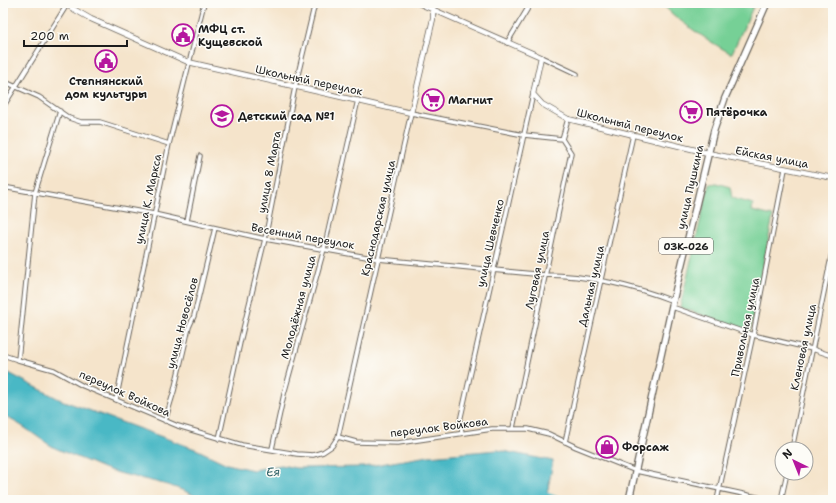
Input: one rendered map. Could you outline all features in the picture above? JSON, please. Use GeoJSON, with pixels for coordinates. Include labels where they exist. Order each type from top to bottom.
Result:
{"type":"FeatureCollection","features":[{"type":"Feature","properties":{"kind":"main road","name":"улица Пушкина"},"geometry":{"type":"LineString","coordinates":[[629,499],[672,304],[708,153],[721,109],[767,3]]}},
{"type":"Feature","properties":{"kind":"street","name":"улица К. Маркса"},"geometry":{"type":"LineString","coordinates":[[116,400],[169,144],[188,62],[204,3]]}},
{"type":"Feature","properties":{"kind":"street","name":"улица 8 Марта"},"geometry":{"type":"LineString","coordinates":[[219,439],[265,238],[295,87],[315,3]]}},
{"type":"Feature","properties":{"kind":"street"},"geometry":{"type":"LineString","coordinates":[[418,3],[577,74]]}},
{"type":"Feature","properties":{"kind":"street","name":"Краснодарская улица"},"geometry":{"type":"LineString","coordinates":[[338,437],[433,19],[433,3]]}},
{"type":"Feature","properties":{"kind":"street"},"geometry":{"type":"LineString","coordinates":[[507,43],[531,3]]}},
{"type":"Feature","properties":{"kind":"street","name":"Школьный переулок"},"geometry":{"type":"LineString","coordinates":[[65,4],[91,19],[188,62],[295,87],[303,87],[411,113],[524,135],[562,139]]}},
{"type":"Feature","properties":{"kind":"street"},"geometry":{"type":"LineString","coordinates":[[3,107],[65,4]]}},
{"type":"Feature","properties":{"kind":"street","name":"улица Шевченко"},"geometry":{"type":"LineString","coordinates":[[462,433],[460,421],[541,57]]}},
{"type":"Feature","properties":{"kind":"street"},"geometry":{"type":"LineString","coordinates":[[3,81],[39,97],[69,118],[81,122],[100,122],[169,144]]}},
{"type":"Feature","properties":{"kind":"street","name":"Школьный переулок"},"geometry":{"type":"LineString","coordinates":[[533,94],[542,104],[568,119],[708,153]]}},
{"type":"Feature","properties":{"kind":"street","name":"Молодёжная улица"},"geometry":{"type":"LineString","coordinates":[[272,449],[284,394],[324,249],[358,100]]}},
{"type":"Feature","properties":{"kind":"street"},"geometry":{"type":"LineString","coordinates":[[18,360],[35,193],[60,111]]}},
{"type":"Feature","properties":{"kind":"street"},"geometry":{"type":"LineString","coordinates":[[562,139],[568,119]]}},
{"type":"Feature","properties":{"kind":"street","name":"Дальная улица"},"geometry":{"type":"LineString","coordinates":[[565,442],[634,135]]}},
{"type":"Feature","properties":{"kind":"street","name":"Луговая улица"},"geometry":{"type":"LineString","coordinates":[[513,428],[571,152],[562,139]]}},
{"type":"Feature","properties":{"kind":"street","name":"Ейская улица"},"geometry":{"type":"LineString","coordinates":[[708,153],[833,178]]}},
{"type":"Feature","properties":{"kind":"street"},"geometry":{"type":"LineString","coordinates":[[187,221],[200,156]]}},
{"type":"Feature","properties":{"kind":"street","name":"Привольная улица"},"geometry":{"type":"LineString","coordinates":[[717,500],[753,335],[785,169]]}},
{"type":"Feature","properties":{"kind":"street","name":"Весенний переулок"},"geometry":{"type":"LineString","coordinates":[[3,187],[154,214],[215,228],[378,259],[545,275],[561,275],[601,281],[657,295],[672,304],[753,335],[812,349],[833,356]]}},
{"type":"Feature","properties":{"kind":"street","name":"улица Новосёлов"},"geometry":{"type":"LineString","coordinates":[[164,421],[174,391],[189,327],[194,316],[215,228]]}},
{"type":"Feature","properties":{"kind":"street","name":"Кленовая улица"},"geometry":{"type":"LineString","coordinates":[[794,441],[833,248]]}},
{"type":"Feature","properties":{"kind":"street","name":"переулок Войкова"},"geometry":{"type":"LineString","coordinates":[[3,355],[54,370],[83,386],[164,421],[194,432],[242,445],[297,454],[313,455],[323,452],[332,446],[338,437],[356,442],[398,443],[462,433],[513,428],[528,429],[549,434],[636,471],[771,500]]}},
{"type":"Feature","properties":{"kind":"street"},"geometry":{"type":"LineString","coordinates":[[781,500],[785,481]]}},
{"type":"Feature","properties":{"kind":"green space"},"geometry":{"type":"Polygon","coordinates":[[[662,3],[755,3],[732,53],[730,53],[674,16],[662,3]]]}},
{"type":"Feature","properties":{"kind":"green space"},"geometry":{"type":"Polygon","coordinates":[[[716,183],[730,187],[732,198],[753,204],[752,211],[773,216],[750,332],[680,307],[709,184],[716,183]]]}},
{"type":"Feature","properties":{"kind":"water"},"geometry":{"type":"Polygon","coordinates":[[[3,370],[61,400],[198,450],[227,464],[253,470],[281,465],[296,468],[363,467],[428,456],[498,450],[553,461],[546,500],[202,500],[179,489],[115,472],[61,451],[17,423],[3,416],[3,370]]]}},
{"type":"Feature","properties":{"kind":"waterway","name":"Ея"},"geometry":{"type":"LineString","coordinates":[[540,493],[559,500]]}},
{"type":"Feature","properties":{"kind":"place","name":"МФЦ ст. Кущевской"},"geometry":{"type":"Point","coordinates":[183,35]}},
{"type":"Feature","properties":{"kind":"place","name":"Степнянский дом культуры"},"geometry":{"type":"Point","coordinates":[106,61]}},
{"type":"Feature","properties":{"kind":"place","name":"Магнит"},"geometry":{"type":"Point","coordinates":[433,100]}},
{"type":"Feature","properties":{"kind":"place","name":"Пятёрочка"},"geometry":{"type":"Point","coordinates":[691,112]}},
{"type":"Feature","properties":{"kind":"place","name":"Детский сад №1"},"geometry":{"type":"Point","coordinates":[222,116]}},
{"type":"Feature","properties":{"kind":"place","name":"Форсаж"},"geometry":{"type":"Point","coordinates":[607,447]}}]}
